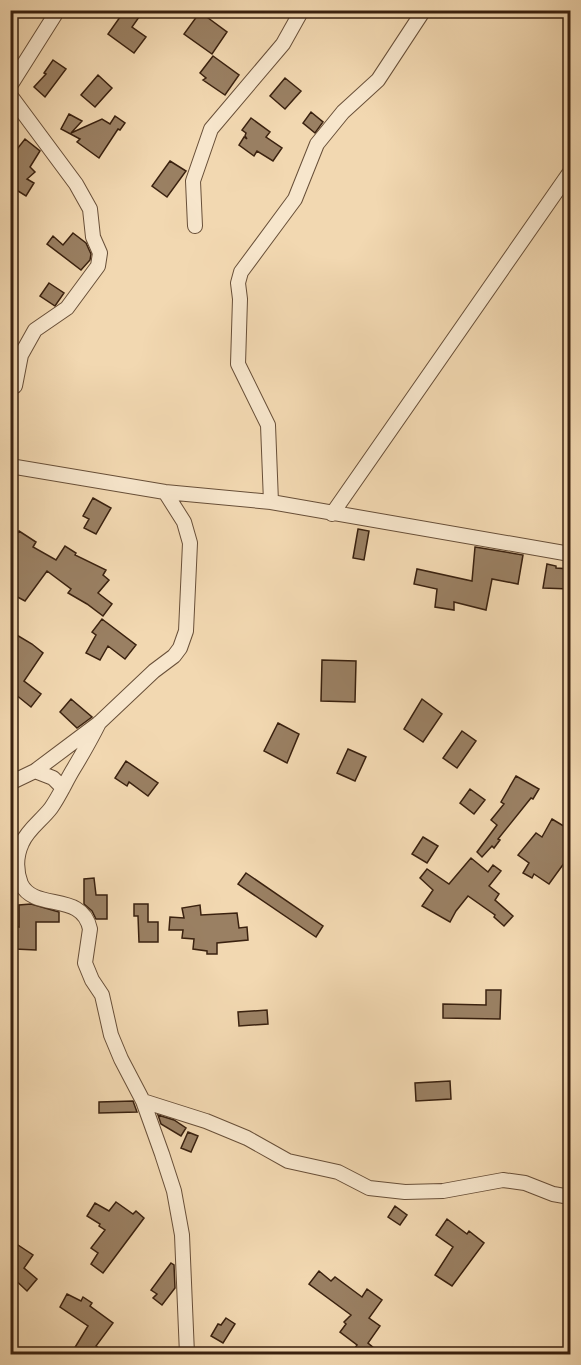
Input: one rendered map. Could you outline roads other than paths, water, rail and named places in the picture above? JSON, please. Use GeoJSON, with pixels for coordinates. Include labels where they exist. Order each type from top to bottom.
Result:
{"type":"FeatureCollection","features":[{"type":"Feature","properties":{"kind":"street"},"geometry":{"type":"LineString","coordinates":[[10,86],[58,10]]}},
{"type":"Feature","properties":{"kind":"street"},"geometry":{"type":"LineString","coordinates":[[195,226],[193,182],[211,129],[283,44],[302,10]]}},
{"type":"Feature","properties":{"kind":"street"},"geometry":{"type":"LineString","coordinates":[[271,502],[268,425],[238,364],[240,299],[238,283],[242,272],[295,199],[317,144],[343,112],[378,80],[424,10]]}},
{"type":"Feature","properties":{"kind":"street"},"geometry":{"type":"LineString","coordinates":[[10,96],[76,184],[90,209],[93,237],[100,253],[98,266],[67,308],[35,330],[21,355],[15,386]]}},
{"type":"Feature","properties":{"kind":"street"},"geometry":{"type":"LineString","coordinates":[[332,514],[570,172]]}},
{"type":"Feature","properties":{"kind":"street"},"geometry":{"type":"LineString","coordinates":[[10,466],[165,492],[271,502],[570,554]]}},
{"type":"Feature","properties":{"kind":"street"},"geometry":{"type":"LineString","coordinates":[[10,783],[35,771],[99,723],[147,676],[174,656],[180,648],[186,631],[190,543],[184,522],[165,492]]}},
{"type":"Feature","properties":{"kind":"street"},"geometry":{"type":"LineString","coordinates":[[99,723],[63,788],[48,811],[22,842],[14,876],[31,894],[74,907],[88,921],[90,929],[85,963],[102,995],[111,1035],[121,1059],[143,1101],[180,1215],[187,1354]]}},
{"type":"Feature","properties":{"kind":"street"},"geometry":{"type":"LineString","coordinates":[[35,771],[53,778],[63,788]]}},
{"type":"Feature","properties":{"kind":"street"},"geometry":{"type":"LineString","coordinates":[[143,1101],[206,1120],[247,1138],[288,1161],[338,1172],[359,1184],[379,1191],[443,1191],[503,1180],[525,1183],[553,1194],[570,1197]]}}]}
